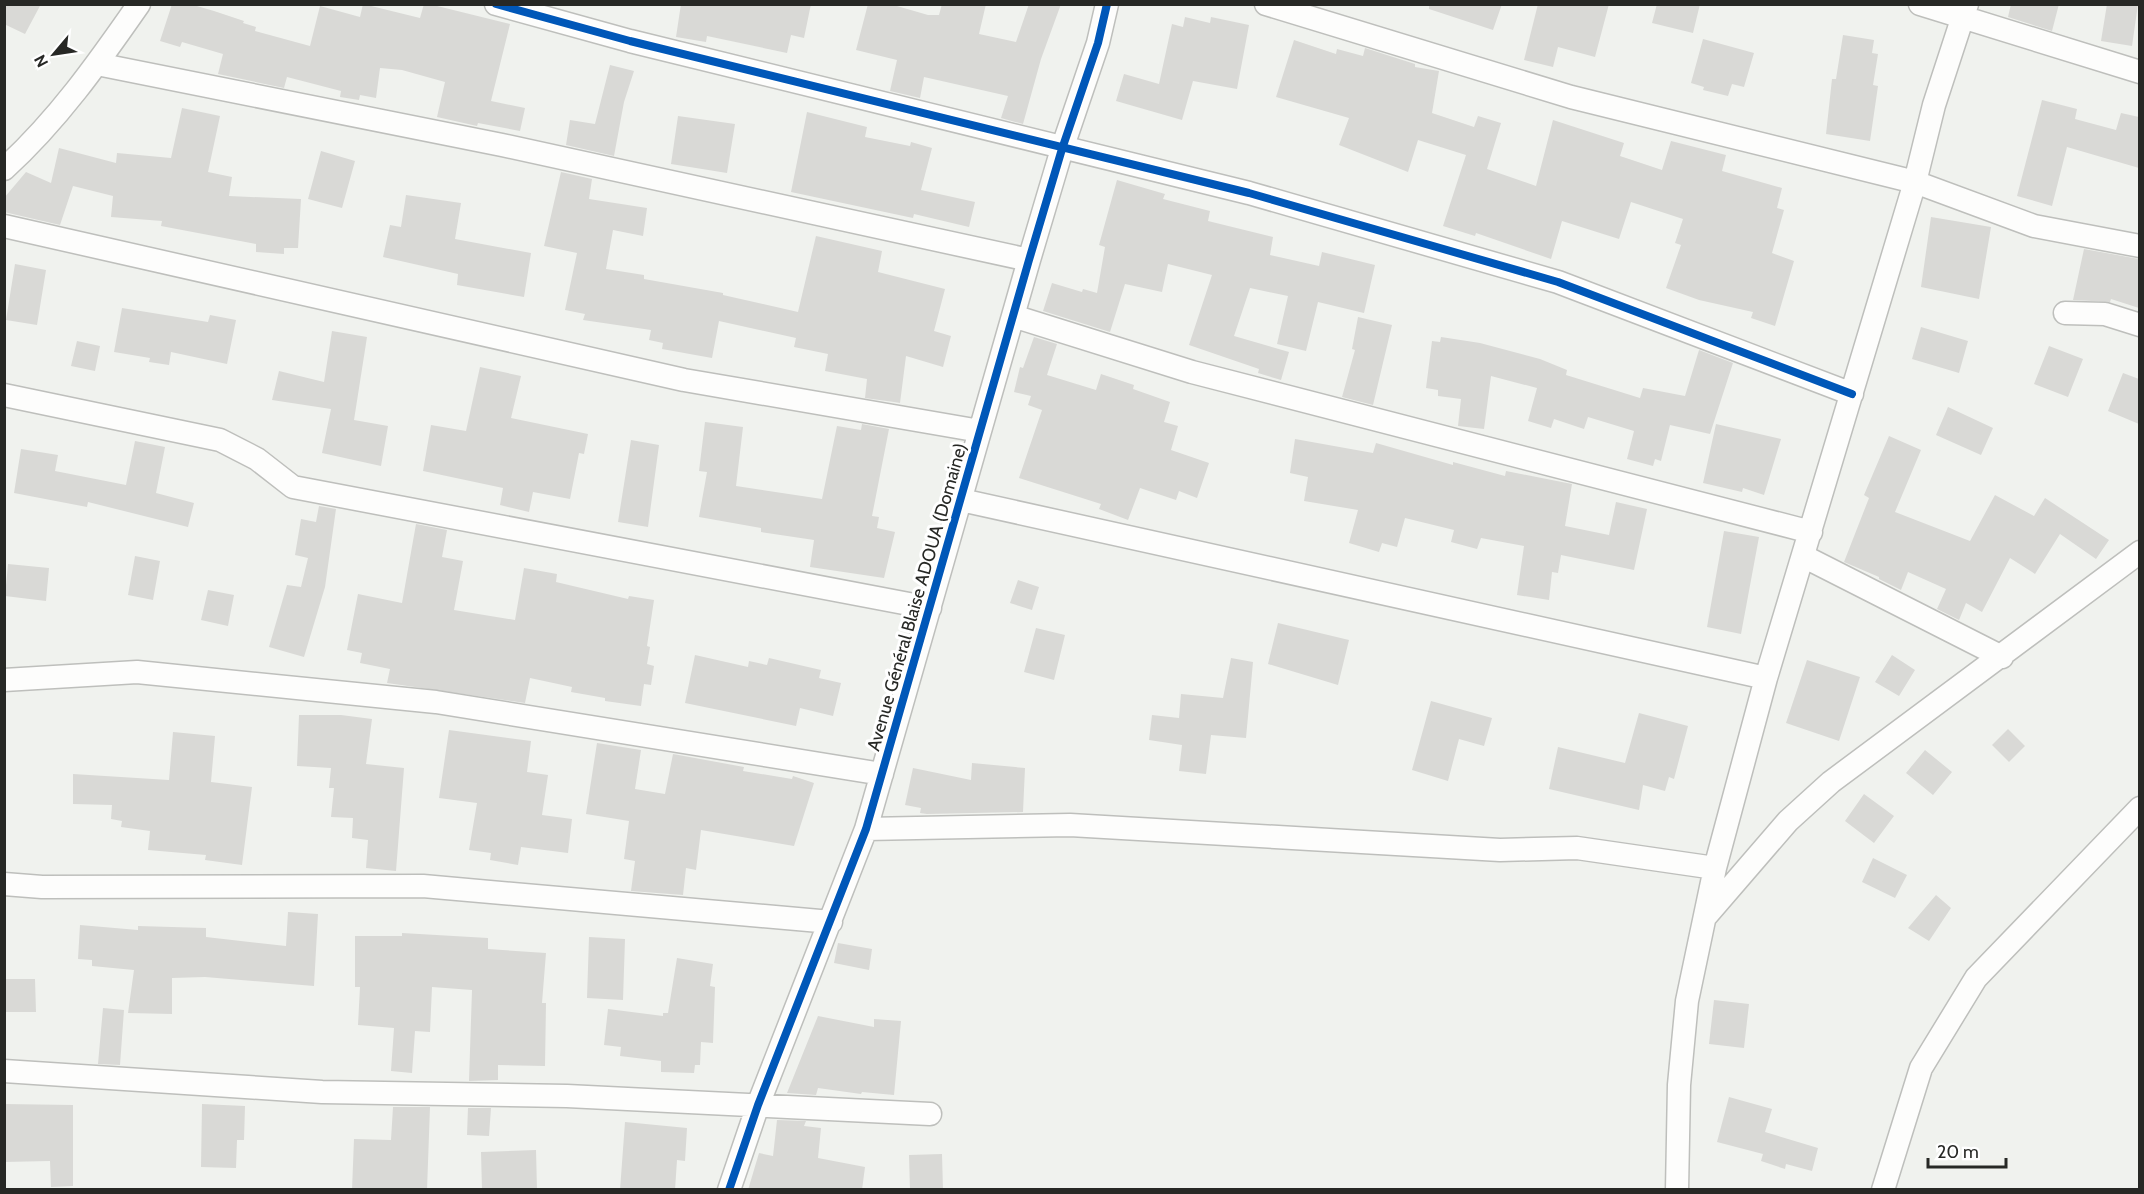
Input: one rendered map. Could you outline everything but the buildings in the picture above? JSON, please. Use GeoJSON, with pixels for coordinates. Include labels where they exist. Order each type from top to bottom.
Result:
{"type":"FeatureCollection","features":[{"type":"Feature","properties":{"kind":"street"},"geometry":{"type":"LineString","coordinates":[[4,169],[40,136],[97,64],[139,4]]}},
{"type":"Feature","properties":{"kind":"street"},"geometry":{"type":"LineString","coordinates":[[496,4],[630,41],[1249,194],[1558,282],[1852,394]]}},
{"type":"Feature","properties":{"kind":"street","name":"Avenue Général Blaise ADOUA (Domaine)"},"geometry":{"type":"LineString","coordinates":[[729,1190],[758,1105],[866,829],[1029,260],[1062,149],[1098,43],[1107,4]]}},
{"type":"Feature","properties":{"kind":"street"},"geometry":{"type":"LineString","coordinates":[[1266,4],[1571,97],[1915,182],[2034,226],[2139,246]]}},
{"type":"Feature","properties":{"kind":"street"},"geometry":{"type":"LineString","coordinates":[[1920,4],[1965,11],[2139,72]]}},
{"type":"Feature","properties":{"kind":"street"},"geometry":{"type":"LineString","coordinates":[[1677,1190],[1682,1044],[1694,961],[1715,868],[1766,678],[1915,182],[1934,105],[1965,11]]}},
{"type":"Feature","properties":{"kind":"street"},"geometry":{"type":"LineString","coordinates":[[97,64],[502,145],[1029,260]]}},
{"type":"Feature","properties":{"kind":"street"},"geometry":{"type":"LineString","coordinates":[[4,226],[684,380],[980,431]]}},
{"type":"Feature","properties":{"kind":"street"},"geometry":{"type":"LineString","coordinates":[[2066,313],[2105,314],[2139,325]]}},
{"type":"Feature","properties":{"kind":"street"},"geometry":{"type":"LineString","coordinates":[[1013,316],[1192,372],[1811,532]]}},
{"type":"Feature","properties":{"kind":"street"},"geometry":{"type":"LineString","coordinates":[[4,395],[220,440],[257,459],[293,487],[930,609]]}},
{"type":"Feature","properties":{"kind":"street"},"geometry":{"type":"LineString","coordinates":[[961,500],[1766,678]]}},
{"type":"Feature","properties":{"kind":"street"},"geometry":{"type":"LineString","coordinates":[[1704,918],[1788,821],[1831,782],[2002,657],[2139,552]]}},
{"type":"Feature","properties":{"kind":"street"},"geometry":{"type":"LineString","coordinates":[[1803,556],[2002,657]]}},
{"type":"Feature","properties":{"kind":"street"},"geometry":{"type":"LineString","coordinates":[[4,680],[137,672],[436,702],[882,774]]}},
{"type":"Feature","properties":{"kind":"street"},"geometry":{"type":"LineString","coordinates":[[1883,1190],[1921,1068],[1976,978],[2139,808]]}},
{"type":"Feature","properties":{"kind":"street"},"geometry":{"type":"LineString","coordinates":[[866,829],[1070,825],[1500,850],[1577,848],[1715,868]]}},
{"type":"Feature","properties":{"kind":"street"},"geometry":{"type":"LineString","coordinates":[[4,884],[42,887],[423,886],[831,922]]}},
{"type":"Feature","properties":{"kind":"street"},"geometry":{"type":"LineString","coordinates":[[4,1071],[322,1092],[567,1096],[930,1114]]}},
{"type":"Feature","properties":{"kind":"cycle path"},"geometry":{"type":"LineString","coordinates":[[496,4],[630,41],[1249,193],[1558,282],[1852,394]]}},
{"type":"Feature","properties":{"kind":"cycle path"},"geometry":{"type":"LineString","coordinates":[[729,1190],[758,1105],[866,829],[1029,260],[1062,149],[1098,43],[1107,4]]}}]}
